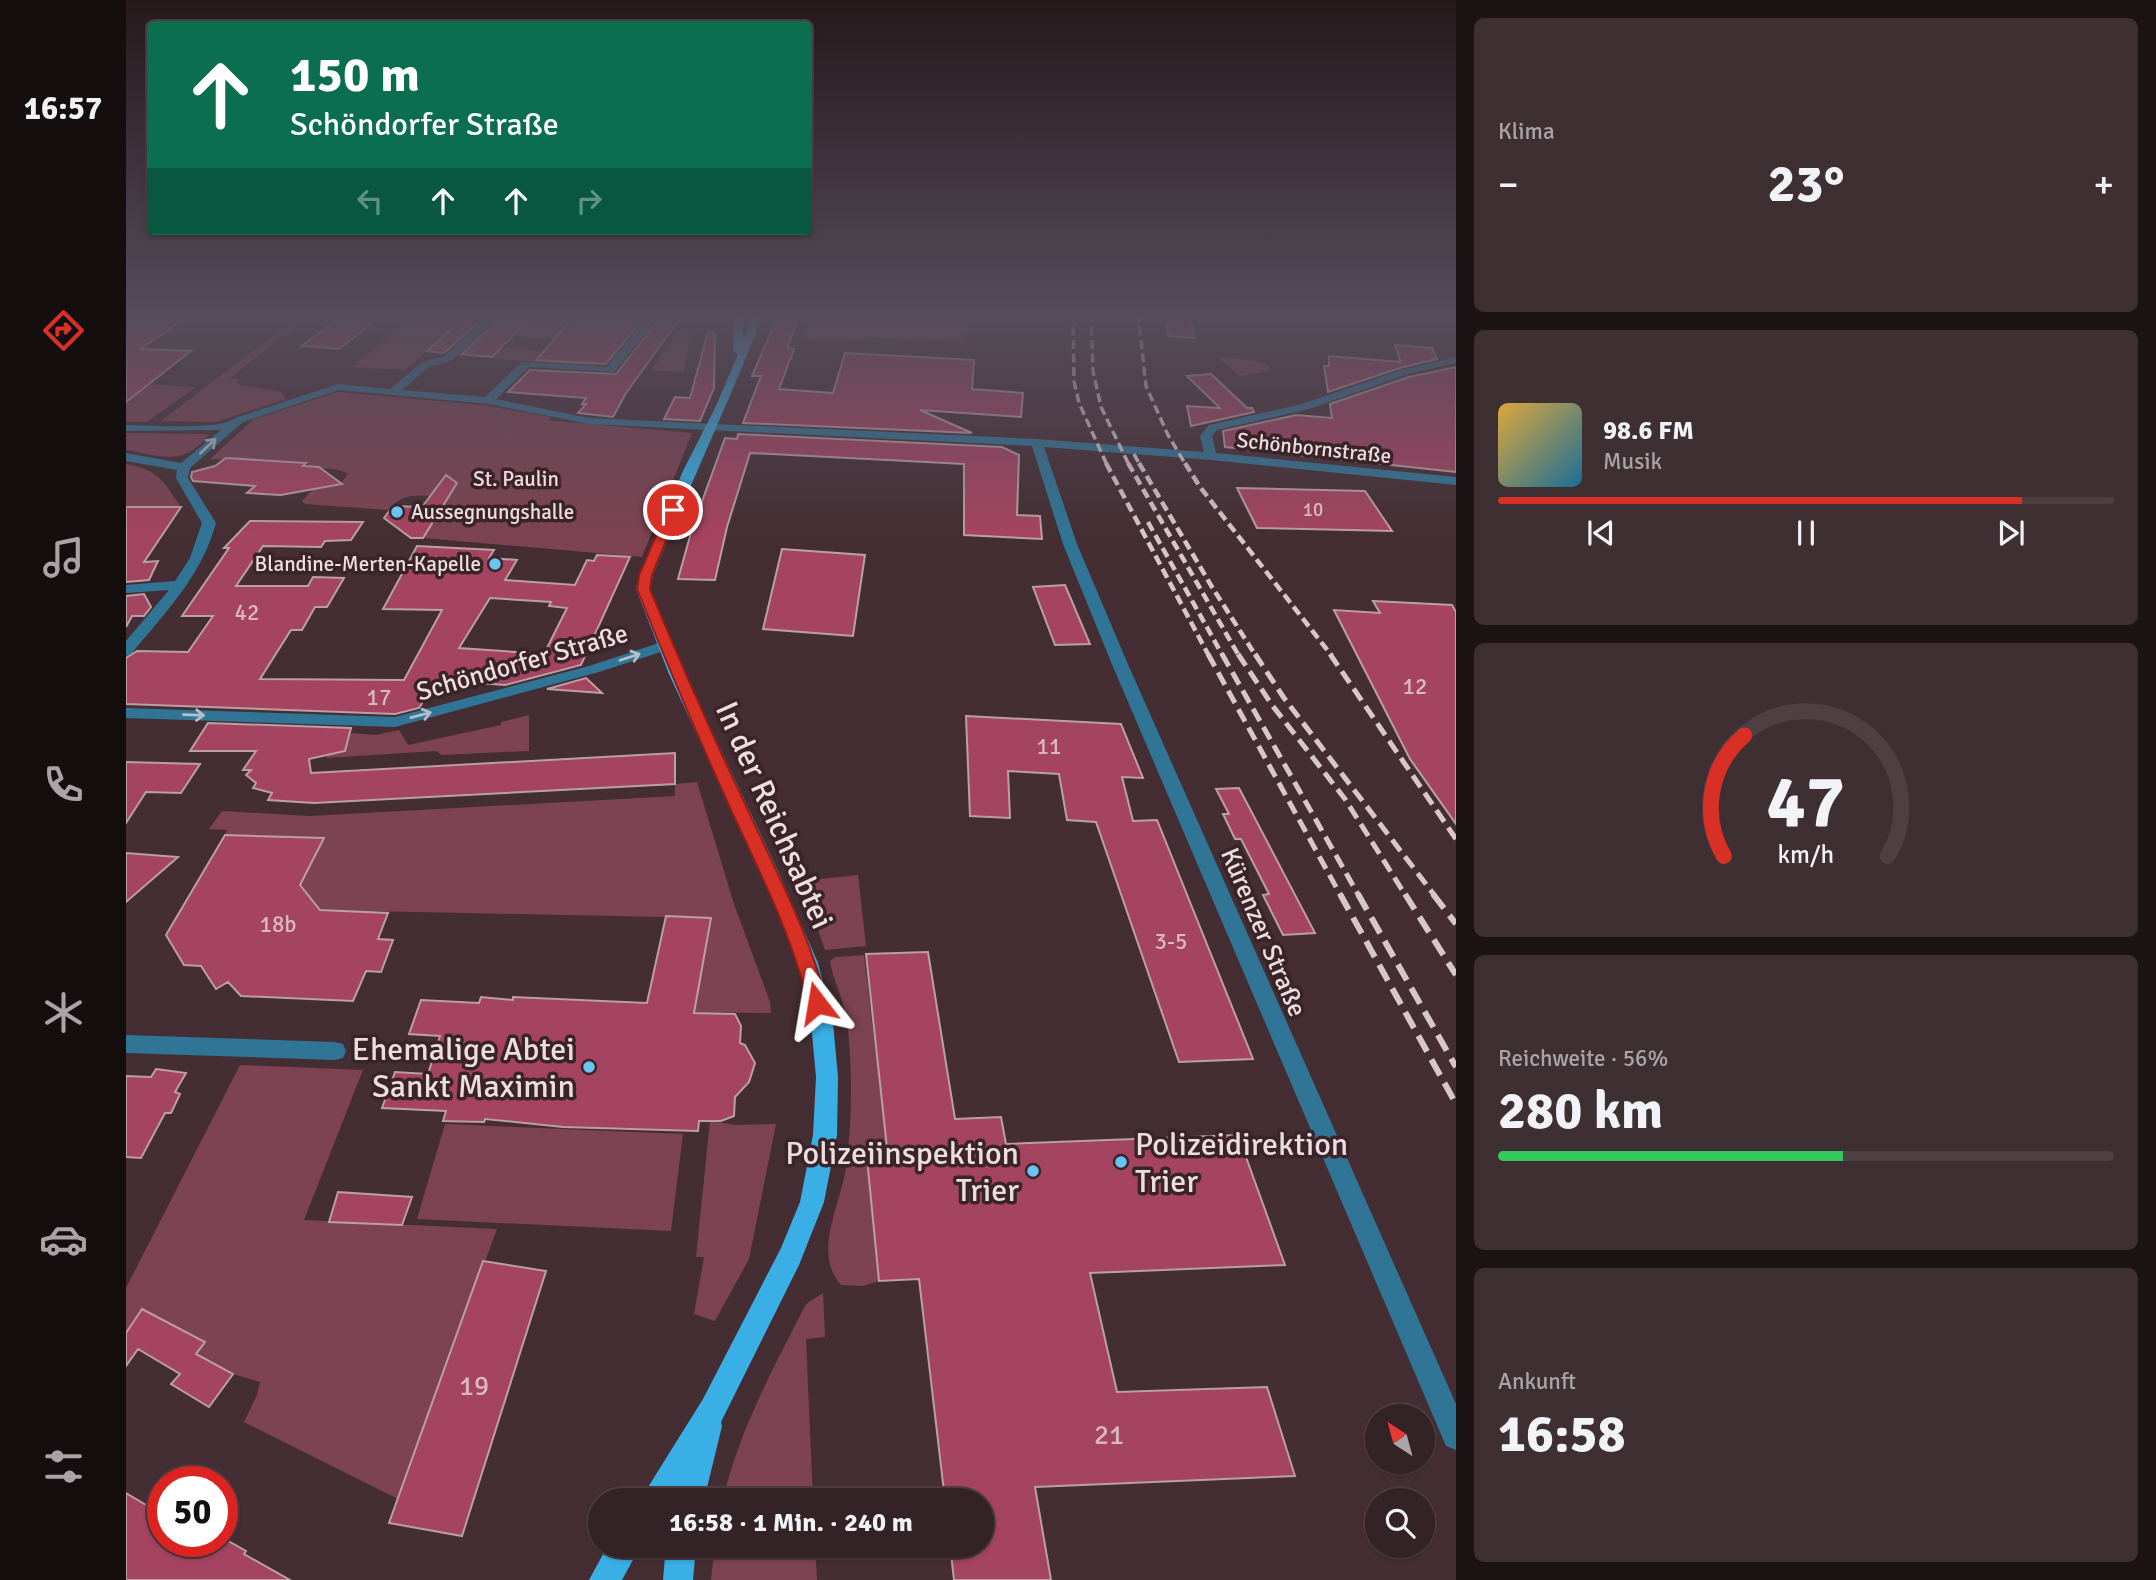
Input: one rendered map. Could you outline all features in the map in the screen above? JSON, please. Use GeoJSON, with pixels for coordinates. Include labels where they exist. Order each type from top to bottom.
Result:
{"type":"FeatureCollection","features":[{"type":"Feature","properties":{"kind":"main road","name":"Schöndorfer Straße"},"geometry":{"type":"LineString","coordinates":[[665,646],[643,589],[646,575],[689,471],[722,406],[729,387]]}},
{"type":"Feature","properties":{"kind":"main road","name":"In der Reichsabtei"},"geometry":{"type":"LineString","coordinates":[[665,646],[769,871],[808,963],[822,1023],[827,1077],[825,1135],[812,1202],[790,1256],[713,1409]]}},
{"type":"Feature","properties":{"kind":"main road"},"geometry":{"type":"LineString","coordinates":[[663,1488],[713,1409]]}},
{"type":"Feature","properties":{"kind":"main road"},"geometry":{"type":"LineString","coordinates":[[692,1488],[713,1409]]}},
{"type":"Feature","properties":{"kind":"main road"},"geometry":{"type":"LineString","coordinates":[[604,1580],[618,1558]]}},
{"type":"Feature","properties":{"kind":"main road"},"geometry":{"type":"LineString","coordinates":[[678,1580],[680,1558]]}},
{"type":"Feature","properties":{"kind":"street","name":"Schönbornstraße"},"geometry":{"type":"LineString","coordinates":[[232,425],[251,414],[329,389],[350,387],[488,401],[589,421],[1037,443],[1211,456],[1456,481]]}},
{"type":"Feature","properties":{"kind":"street"},"geometry":{"type":"LineString","coordinates":[[394,391],[399,387]]}},
{"type":"Feature","properties":{"kind":"street"},"geometry":{"type":"LineString","coordinates":[[488,401],[503,387]]}},
{"type":"Feature","properties":{"kind":"street"},"geometry":{"type":"LineString","coordinates":[[1211,456],[1206,436],[1213,427],[1305,407],[1363,387]]}},
{"type":"Feature","properties":{"kind":"street"},"geometry":{"type":"LineString","coordinates":[[722,406],[728,415],[750,427]]}},
{"type":"Feature","properties":{"kind":"street"},"geometry":{"type":"LineString","coordinates":[[126,428],[206,428],[232,425]]}},
{"type":"Feature","properties":{"kind":"street"},"geometry":{"type":"LineString","coordinates":[[126,651],[179,585],[206,538],[209,523],[182,478],[184,467],[232,425]]}},
{"type":"Feature","properties":{"kind":"street","name":"Kürenzer Straße"},"geometry":{"type":"LineString","coordinates":[[1037,443],[1070,544],[1128,683],[1456,1436]]}},
{"type":"Feature","properties":{"kind":"street"},"geometry":{"type":"LineString","coordinates":[[126,457],[184,467]]}},
{"type":"Feature","properties":{"kind":"street"},"geometry":{"type":"LineString","coordinates":[[126,589],[179,585]]}},
{"type":"Feature","properties":{"kind":"street","name":"Schöndorfer Straße"},"geometry":{"type":"LineString","coordinates":[[126,713],[396,722],[594,669],[665,646]]}},
{"type":"Feature","properties":{"kind":"street"},"geometry":{"type":"LineString","coordinates":[[126,1044],[335,1051]]}},
{"type":"Feature","properties":{"kind":"green space"},"geometry":{"type":"Polygon","coordinates":[[[133,387],[196,387],[147,422],[126,422],[126,402],[134,396],[133,387]]]}},
{"type":"Feature","properties":{"kind":"green space"},"geometry":{"type":"Polygon","coordinates":[[[206,387],[251,387],[281,392],[286,399],[216,422],[161,421],[206,387]]]}},
{"type":"Feature","properties":{"kind":"green space","name":"St. Paulin"},"geometry":{"type":"Polygon","coordinates":[[[338,392],[482,405],[551,417],[549,420],[556,421],[692,433],[642,557],[423,538],[448,497],[408,497],[400,499],[388,510],[305,504],[302,501],[315,487],[341,483],[348,474],[305,463],[210,459],[254,419],[338,392]]]}},
{"type":"Feature","properties":{"kind":"green space"},"geometry":{"type":"Polygon","coordinates":[[[126,433],[209,435],[190,452],[171,457],[126,450],[126,433]]]}},
{"type":"Feature","properties":{"kind":"green space"},"geometry":{"type":"Polygon","coordinates":[[[126,464],[153,473],[181,507],[126,507],[126,464]]]}},
{"type":"Feature","properties":{"kind":"green space"},"geometry":{"type":"Polygon","coordinates":[[[529,715],[529,751],[442,755],[436,751],[326,758],[331,749],[346,748],[350,733],[376,735],[399,730],[408,745],[501,725],[501,722],[529,715]]]}},
{"type":"Feature","properties":{"kind":"green space"},"geometry":{"type":"Polygon","coordinates":[[[697,782],[734,904],[770,1002],[771,1013],[689,1012],[700,981],[711,918],[320,910],[300,885],[323,838],[225,835],[227,830],[209,829],[222,811],[310,816],[675,796],[675,784],[697,782]]]}},
{"type":"Feature","properties":{"kind":"green space"},"geometry":{"type":"Polygon","coordinates":[[[858,875],[866,946],[825,950],[801,881],[858,875]]]}},
{"type":"Feature","properties":{"kind":"green space"},"geometry":{"type":"Polygon","coordinates":[[[864,955],[887,1148],[866,1149],[879,1281],[863,1286],[841,1285],[829,1258],[829,1243],[846,1167],[851,1095],[846,1015],[830,961],[835,957],[864,955]]]}},
{"type":"Feature","properties":{"kind":"green space"},"geometry":{"type":"Polygon","coordinates":[[[240,1065],[363,1070],[304,1220],[497,1229],[398,1499],[244,1422],[260,1382],[233,1374],[196,1354],[204,1342],[143,1310],[126,1333],[126,1288],[240,1065]]]}},
{"type":"Feature","properties":{"kind":"green space"},"geometry":{"type":"Polygon","coordinates":[[[710,1121],[736,1125],[776,1124],[749,1259],[715,1321],[694,1314],[704,1257],[696,1257],[710,1121]]]}},
{"type":"Feature","properties":{"kind":"green space"},"geometry":{"type":"Polygon","coordinates":[[[445,1124],[683,1134],[671,1231],[417,1219],[445,1124]]]}},
{"type":"Feature","properties":{"kind":"green space"},"geometry":{"type":"Polygon","coordinates":[[[823,1293],[825,1337],[806,1339],[812,1488],[726,1488],[748,1424],[806,1304],[823,1293]]]}},
{"type":"Feature","properties":{"kind":"green space"},"geometry":{"type":"Polygon","coordinates":[[[714,1558],[816,1558],[817,1580],[711,1580],[714,1558]]]}},
{"type":"Feature","properties":{"kind":"building"},"geometry":{"type":"Polygon","coordinates":[[[126,387],[145,387],[126,402],[126,387]]]}},
{"type":"Feature","properties":{"kind":"building"},"geometry":{"type":"Polygon","coordinates":[[[513,387],[631,387],[613,417],[578,413],[586,404],[582,404],[586,398],[508,392],[513,387]]]}},
{"type":"Feature","properties":{"kind":"building"},"geometry":{"type":"Polygon","coordinates":[[[693,387],[714,387],[700,421],[664,419],[675,397],[690,398],[693,387]]]}},
{"type":"Feature","properties":{"kind":"building"},"geometry":{"type":"Polygon","coordinates":[[[757,387],[833,393],[835,387],[972,387],[972,389],[1023,393],[1021,417],[920,410],[972,433],[743,423],[757,387]]]}},
{"type":"Feature","properties":{"kind":"building"},"geometry":{"type":"Polygon","coordinates":[[[1198,387],[1224,387],[1254,412],[1191,426],[1187,406],[1220,408],[1198,387]]]}},
{"type":"Feature","properties":{"kind":"building"},"geometry":{"type":"Polygon","coordinates":[[[1327,387],[1344,387],[1328,392],[1327,387]]]}},
{"type":"Feature","properties":{"kind":"building"},"geometry":{"type":"Polygon","coordinates":[[[1381,387],[1456,387],[1456,472],[1225,447],[1223,431],[1296,415],[1332,418],[1330,404],[1381,387]]]}},
{"type":"Feature","properties":{"kind":"building"},"geometry":{"type":"Polygon","coordinates":[[[738,434],[1002,447],[1019,455],[1017,515],[1040,516],[1042,539],[964,535],[964,464],[750,453],[727,527],[715,580],[678,579],[692,529],[725,438],[737,439],[738,434]]]}},
{"type":"Feature","properties":{"kind":"building"},"geometry":{"type":"Polygon","coordinates":[[[226,458],[306,463],[303,466],[319,467],[342,484],[281,495],[247,493],[255,486],[193,481],[192,472],[215,466],[226,458]]]}},
{"type":"Feature","properties":{"kind":"building"},"geometry":{"type":"Polygon","coordinates":[[[446,475],[457,483],[423,538],[411,538],[384,518],[393,506],[422,507],[446,475]]]}},
{"type":"Feature","properties":{"kind":"building"},"geometry":{"type":"Polygon","coordinates":[[[1237,488],[1365,491],[1392,531],[1257,528],[1237,488]]]}},
{"type":"Feature","properties":{"kind":"building"},"geometry":{"type":"Polygon","coordinates":[[[126,507],[181,507],[144,562],[158,561],[149,580],[126,582],[126,507]]]}},
{"type":"Feature","properties":{"kind":"building"},"geometry":{"type":"Polygon","coordinates":[[[250,521],[363,522],[351,540],[325,541],[321,547],[263,546],[236,586],[308,586],[313,577],[344,578],[327,607],[315,607],[302,630],[291,630],[260,679],[404,680],[442,610],[383,609],[417,546],[494,550],[489,558],[517,560],[505,580],[575,585],[587,560],[594,561],[597,555],[630,557],[581,665],[505,685],[437,680],[419,708],[395,714],[126,704],[126,658],[137,651],[188,652],[213,616],[182,616],[229,548],[224,548],[250,521]],[[490,598],[459,648],[544,654],[567,608],[549,606],[551,602],[490,598]]]}},
{"type":"Feature","properties":{"kind":"building"},"geometry":{"type":"Polygon","coordinates":[[[782,549],[865,555],[853,636],[763,629],[782,549]]]}},
{"type":"Feature","properties":{"kind":"building"},"geometry":{"type":"Polygon","coordinates":[[[1065,585],[1090,644],[1055,645],[1033,587],[1065,585]]]}},
{"type":"Feature","properties":{"kind":"building"},"geometry":{"type":"Polygon","coordinates":[[[144,594],[151,607],[144,616],[132,616],[126,627],[126,596],[144,594]]]}},
{"type":"Feature","properties":{"kind":"building"},"geometry":{"type":"Polygon","coordinates":[[[1373,601],[1452,605],[1456,612],[1456,824],[1410,759],[1334,610],[1380,613],[1373,601]]]}},
{"type":"Feature","properties":{"kind":"building"},"geometry":{"type":"Polygon","coordinates":[[[586,678],[602,693],[547,689],[586,678]]]}},
{"type":"Feature","properties":{"kind":"building"},"geometry":{"type":"Polygon","coordinates":[[[966,716],[1121,724],[1143,778],[1122,777],[1133,821],[1157,820],[1253,1059],[1179,1062],[1096,822],[1067,820],[1059,774],[1008,771],[1010,818],[970,816],[966,716]]]}},
{"type":"Feature","properties":{"kind":"building"},"geometry":{"type":"Polygon","coordinates":[[[208,723],[351,728],[345,751],[309,759],[311,773],[675,753],[675,784],[314,803],[268,800],[272,793],[253,788],[256,783],[246,775],[251,770],[243,770],[256,751],[190,751],[208,723]]]}},
{"type":"Feature","properties":{"kind":"building"},"geometry":{"type":"Polygon","coordinates":[[[126,762],[200,764],[181,793],[146,792],[126,823],[126,762]]]}},
{"type":"Feature","properties":{"kind":"building"},"geometry":{"type":"Polygon","coordinates":[[[1239,788],[1315,933],[1283,935],[1263,895],[1269,894],[1241,839],[1235,839],[1223,814],[1229,814],[1216,789],[1239,788]]]}},
{"type":"Feature","properties":{"kind":"building"},"geometry":{"type":"Polygon","coordinates":[[[225,835],[324,838],[300,885],[320,910],[388,913],[378,939],[393,940],[381,972],[366,971],[353,1001],[241,996],[228,982],[216,989],[201,966],[184,965],[166,935],[225,835]]]}},
{"type":"Feature","properties":{"kind":"building"},"geometry":{"type":"Polygon","coordinates":[[[126,853],[178,857],[126,902],[126,853]]]}},
{"type":"Feature","properties":{"kind":"building","name":"Ehemalige Abtei Sankt Maximin"},"geometry":{"type":"Polygon","coordinates":[[[666,916],[711,918],[694,1013],[735,1014],[741,1026],[740,1043],[745,1045],[755,1063],[749,1082],[735,1097],[734,1116],[721,1121],[699,1121],[698,1131],[563,1127],[485,1119],[484,1122],[443,1121],[446,1111],[382,1108],[395,1072],[428,1074],[440,1036],[409,1034],[421,1000],[479,1003],[481,997],[513,1000],[513,997],[647,1003],[666,916]]]}},
{"type":"Feature","properties":{"kind":"building"},"geometry":{"type":"Polygon","coordinates":[[[928,952],[955,1119],[1001,1117],[1006,1144],[1238,1135],[1285,1265],[1090,1273],[1117,1392],[1267,1387],[1295,1476],[1035,1487],[1051,1580],[954,1580],[951,1558],[994,1558],[994,1488],[944,1488],[919,1279],[879,1281],[866,1148],[887,1148],[866,954],[928,952]]]}},
{"type":"Feature","properties":{"kind":"building"},"geometry":{"type":"Polygon","coordinates":[[[156,1069],[186,1073],[175,1092],[180,1094],[171,1113],[165,1113],[141,1158],[126,1157],[126,1076],[151,1077],[156,1069]]]}},
{"type":"Feature","properties":{"kind":"building"},"geometry":{"type":"Polygon","coordinates":[[[338,1192],[412,1197],[402,1225],[329,1222],[338,1192]]]}},
{"type":"Feature","properties":{"kind":"building"},"geometry":{"type":"Polygon","coordinates":[[[483,1261],[546,1271],[462,1536],[389,1523],[483,1261]]]}},
{"type":"Feature","properties":{"kind":"building"},"geometry":{"type":"Polygon","coordinates":[[[142,1309],[205,1342],[196,1354],[233,1374],[209,1407],[171,1384],[180,1374],[138,1349],[126,1366],[126,1333],[142,1309]]]}},
{"type":"Feature","properties":{"kind":"building"},"geometry":{"type":"Polygon","coordinates":[[[126,1493],[147,1505],[147,1557],[238,1557],[238,1546],[246,1551],[244,1554],[290,1580],[126,1580],[126,1493]]]}},
{"type":"Feature","properties":{"kind":"railway"},"geometry":{"type":"LineString","coordinates":[[1075,387],[1079,403],[1107,464]]}},
{"type":"Feature","properties":{"kind":"railway"},"geometry":{"type":"LineString","coordinates":[[1096,387],[1101,407],[1128,463]]}},
{"type":"Feature","properties":{"kind":"railway"},"geometry":{"type":"LineString","coordinates":[[1146,387],[1168,435],[1186,465]]}},
{"type":"Feature","properties":{"kind":"railway"},"geometry":{"type":"LineString","coordinates":[[1134,454],[1140,465]]}},
{"type":"Feature","properties":{"kind":"railway"},"geometry":{"type":"LineString","coordinates":[[1128,463],[1239,656]]}},
{"type":"Feature","properties":{"kind":"railway"},"geometry":{"type":"LineString","coordinates":[[1139,463],[1256,656]]}},
{"type":"Feature","properties":{"kind":"railway"},"geometry":{"type":"LineString","coordinates":[[1185,463],[1200,487],[1332,656]]}},
{"type":"Feature","properties":{"kind":"railway"},"geometry":{"type":"LineString","coordinates":[[1107,464],[1209,656]]}},
{"type":"Feature","properties":{"kind":"railway"},"geometry":{"type":"LineString","coordinates":[[1148,522],[1223,656]]}},
{"type":"Feature","properties":{"kind":"railway"},"geometry":{"type":"LineString","coordinates":[[1208,654],[1341,896]]}},
{"type":"Feature","properties":{"kind":"railway"},"geometry":{"type":"LineString","coordinates":[[1222,654],[1359,896]]}},
{"type":"Feature","properties":{"kind":"railway"},"geometry":{"type":"LineString","coordinates":[[1238,654],[1272,705],[1345,799],[1406,896]]}},
{"type":"Feature","properties":{"kind":"railway"},"geometry":{"type":"LineString","coordinates":[[1255,654],[1284,698],[1435,896]]}},
{"type":"Feature","properties":{"kind":"railway"},"geometry":{"type":"LineString","coordinates":[[1330,654],[1456,839]]}},
{"type":"Feature","properties":{"kind":"railway"},"geometry":{"type":"LineString","coordinates":[[1340,894],[1456,1104]]}},
{"type":"Feature","properties":{"kind":"railway"},"geometry":{"type":"LineString","coordinates":[[1358,894],[1456,1067]]}},
{"type":"Feature","properties":{"kind":"railway"},"geometry":{"type":"LineString","coordinates":[[1405,894],[1456,975]]}},
{"type":"Feature","properties":{"kind":"railway"},"geometry":{"type":"LineString","coordinates":[[1433,894],[1456,924]]}},
{"type":"Feature","properties":{"kind":"place","name":"Aussegnungshalle"},"geometry":{"type":"Point","coordinates":[397,512]}},
{"type":"Feature","properties":{"kind":"place","name":"Blandine-Merten-Kapelle"},"geometry":{"type":"Point","coordinates":[495,564]}},
{"type":"Feature","properties":{"kind":"place","name":"Ehemalige Abtei Sankt Maximin"},"geometry":{"type":"Point","coordinates":[589,1067]}},
{"type":"Feature","properties":{"kind":"place","name":"Polizeidirektion Trier"},"geometry":{"type":"Point","coordinates":[1121,1162]}},
{"type":"Feature","properties":{"kind":"place","name":"Polizeiinspektion Trier"},"geometry":{"type":"Point","coordinates":[1033,1171]}},
{"type":"Feature","properties":{"kind":"route"},"geometry":{"type":"LineString","coordinates":[[673,510],[646,575],[643,589],[686,694],[769,871],[808,963],[817,1003]]}}]}
